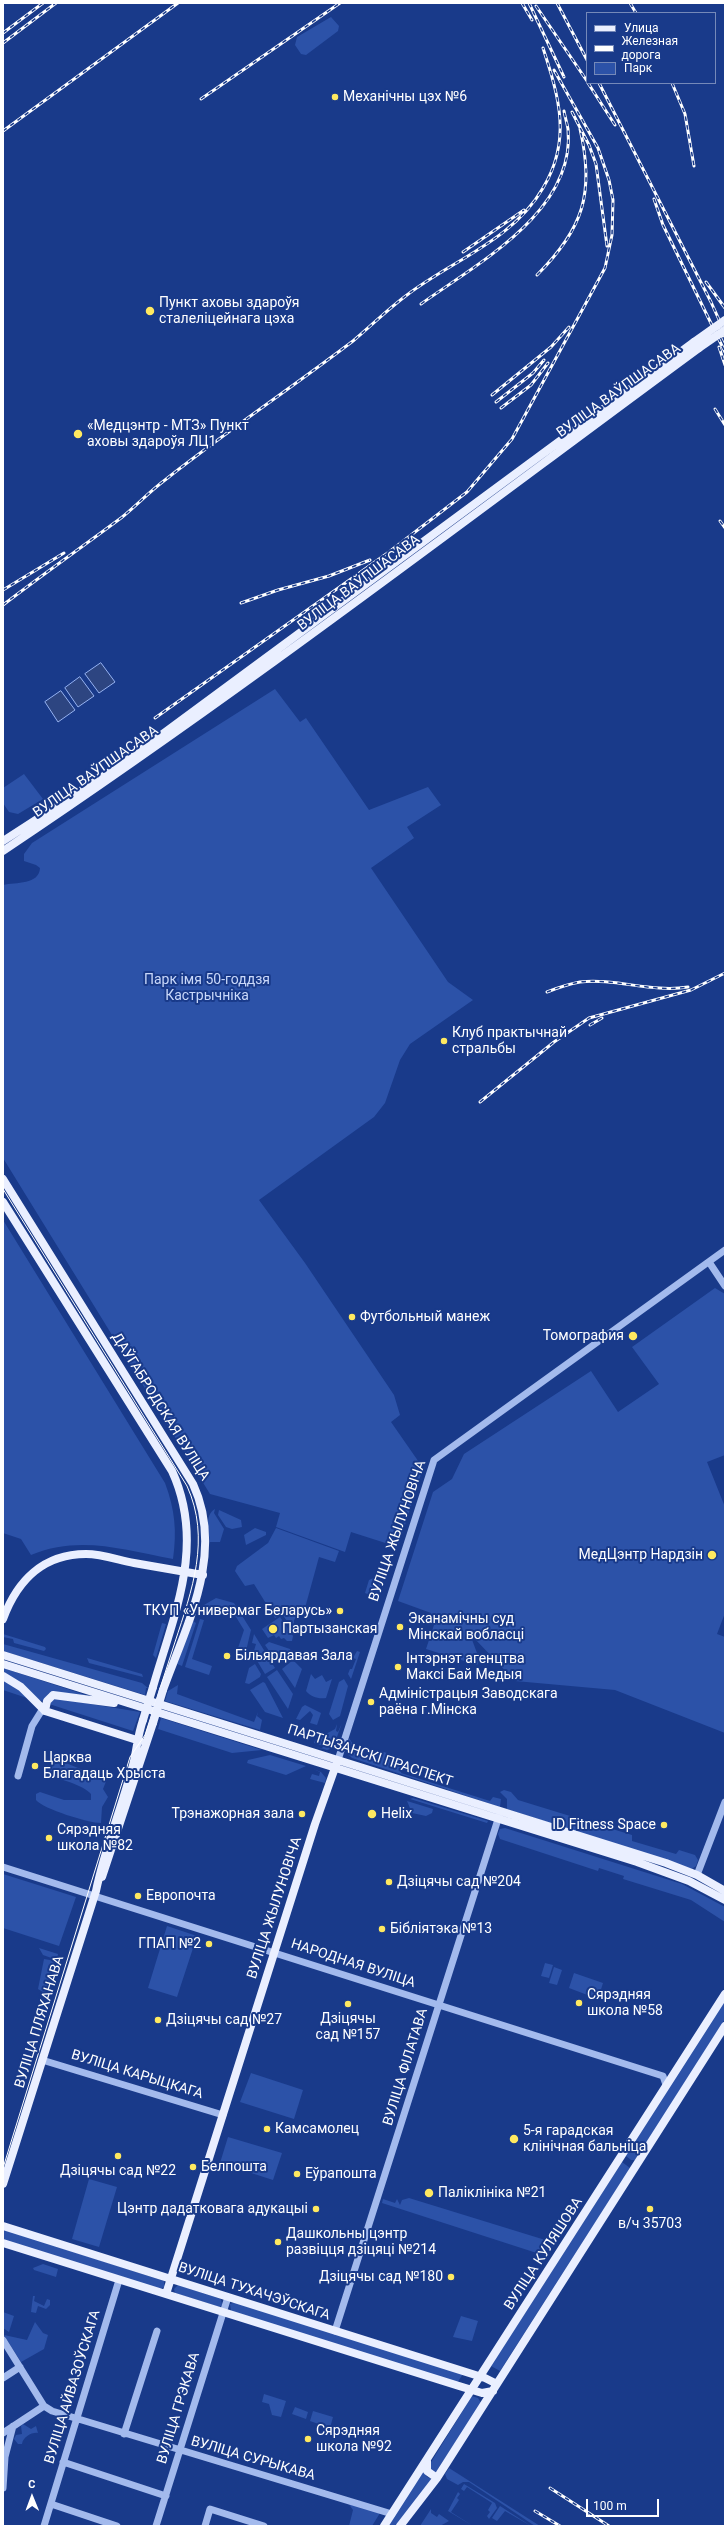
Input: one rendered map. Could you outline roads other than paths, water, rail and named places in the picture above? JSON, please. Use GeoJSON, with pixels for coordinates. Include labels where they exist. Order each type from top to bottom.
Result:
{"type":"FeatureCollection","features":[{"type":"Feature","properties":{"kind":"main road","name":"ВУЛІЦА ВАЎПШАСАВА"},"geometry":{"type":"LineString","coordinates":[[3,851],[126,768],[261,671],[697,345],[725,320]]}},
{"type":"Feature","properties":{"kind":"main road","name":"ВУЛІЦА ВАЎПШАСАВА"},"geometry":{"type":"LineString","coordinates":[[3,841],[122,764],[697,345],[725,330]]}},
{"type":"Feature","properties":{"kind":"main road","name":"ДАЎГАБРОДСКАЯ ВУЛІЦА"},"geometry":{"type":"LineString","coordinates":[[3,1179],[193,1484],[202,1505],[203,1575],[148,1739]]}},
{"type":"Feature","properties":{"kind":"main road","name":"ДАЎГАБРОДСКАЯ ВУЛІЦА"},"geometry":{"type":"LineString","coordinates":[[3,1202],[172,1472],[187,1517],[188,1543],[185,1572],[154,1685],[136,1740]]}},
{"type":"Feature","properties":{"kind":"main road"},"geometry":{"type":"LineString","coordinates":[[3,1619],[14,1594],[24,1579],[36,1569],[59,1558],[87,1554],[203,1575]]}},
{"type":"Feature","properties":{"kind":"main road","name":"ПАРТЫЗАНСКІ ПРАСПЕКТ"},"geometry":{"type":"LineString","coordinates":[[3,1655],[338,1760],[689,1881],[725,1900]]}},
{"type":"Feature","properties":{"kind":"main road","name":"ПАРТЫЗАНСКІ ПРАСПЕКТ"},"geometry":{"type":"LineString","coordinates":[[3,1664],[335,1769],[499,1815],[698,1875],[725,1891]]}},
{"type":"Feature","properties":{"kind":"main road"},"geometry":{"type":"LineString","coordinates":[[3,1676],[21,1687],[43,1711],[136,1740],[148,1739]]}},
{"type":"Feature","properties":{"kind":"main road"},"geometry":{"type":"LineString","coordinates":[[154,1685],[166,1682]]}},
{"type":"Feature","properties":{"kind":"main road"},"geometry":{"type":"LineString","coordinates":[[43,1711],[46,1701],[53,1695],[137,1706]]}},
{"type":"Feature","properties":{"kind":"main road","name":"ВУЛІЦА ПЛЯХАНАВА"},"geometry":{"type":"LineString","coordinates":[[95,1893],[108,1864],[148,1739]]}},
{"type":"Feature","properties":{"kind":"main road","name":"ВУЛІЦА ПЛЯХАНАВА"},"geometry":{"type":"LineString","coordinates":[[3,2184],[95,1893],[102,1862],[134,1760],[136,1740]]}},
{"type":"Feature","properties":{"kind":"main road","name":"ВУЛІЦА ЖЫЛУНОВІЧА"},"geometry":{"type":"LineString","coordinates":[[166,2294],[338,1760]]}},
{"type":"Feature","properties":{"kind":"main road"},"geometry":{"type":"LineString","coordinates":[[689,1881],[698,1875]]}},
{"type":"Feature","properties":{"kind":"main road","name":"ВУЛІЦА КУЛЯШОВА"},"geometry":{"type":"LineString","coordinates":[[384,2526],[725,1994]]}},
{"type":"Feature","properties":{"kind":"main road"},"geometry":{"type":"LineString","coordinates":[[400,2526],[437,2478],[725,2026]]}},
{"type":"Feature","properties":{"kind":"main road","name":"ВУЛІЦА ТУХАЧЭЎСКАГА"},"geometry":{"type":"LineString","coordinates":[[3,2226],[480,2377],[495,2387],[487,2393],[472,2390],[3,2243]]}},
{"type":"Feature","properties":{"kind":"main road"},"geometry":{"type":"LineString","coordinates":[[427,2461],[427,2471],[437,2478]]}},
{"type":"Feature","properties":{"kind":"street","name":"ВУЛІЦА ЖЫЛУНОВІЧА"},"geometry":{"type":"LineString","coordinates":[[338,1760],[434,1460],[725,1250]]}},
{"type":"Feature","properties":{"kind":"street"},"geometry":{"type":"LineString","coordinates":[[709,1262],[725,1286]]}},
{"type":"Feature","properties":{"kind":"street"},"geometry":{"type":"LineString","coordinates":[[18,1776],[32,1726],[43,1711]]}},
{"type":"Feature","properties":{"kind":"street"},"geometry":{"type":"LineString","coordinates":[[698,1875],[725,1802]]}},
{"type":"Feature","properties":{"kind":"street","name":"ВУЛІЦА ФІЛАТАВА"},"geometry":{"type":"LineString","coordinates":[[335,2331],[499,1815]]}},
{"type":"Feature","properties":{"kind":"street","name":"НАРОДНАЯ ВУЛІЦА"},"geometry":{"type":"LineString","coordinates":[[3,1867],[95,1893],[275,1953],[663,2076],[666,2085]]}},
{"type":"Feature","properties":{"kind":"street","name":"ВУЛІЦА КАРЫЦКАГА"},"geometry":{"type":"LineString","coordinates":[[42,2060],[223,2115]]}},
{"type":"Feature","properties":{"kind":"street","name":"ВУЛІЦА АЙВАЗОЎСКАГА"},"geometry":{"type":"LineString","coordinates":[[44,2526],[120,2280]]}},
{"type":"Feature","properties":{"kind":"street","name":"ВУЛІЦА ГРЭКАВА"},"geometry":{"type":"LineString","coordinates":[[156,2526],[228,2297]]}},
{"type":"Feature","properties":{"kind":"street"},"geometry":{"type":"LineString","coordinates":[[124,2434],[157,2331]]}},
{"type":"Feature","properties":{"kind":"street"},"geometry":{"type":"LineString","coordinates":[[3,2340],[44,2406],[3,2433]]}},
{"type":"Feature","properties":{"kind":"street"},"geometry":{"type":"LineString","coordinates":[[3,2378],[20,2367]]}},
{"type":"Feature","properties":{"kind":"street","name":"ВУЛІЦА СУРЫКАВА"},"geometry":{"type":"LineString","coordinates":[[44,2406],[52,2412],[179,2452],[392,2514]]}},
{"type":"Feature","properties":{"kind":"street"},"geometry":{"type":"LineString","coordinates":[[3,2488],[5,2457],[13,2426]]}},
{"type":"Feature","properties":{"kind":"street"},"geometry":{"type":"LineString","coordinates":[[63,2462],[166,2496]]}},
{"type":"Feature","properties":{"kind":"street"},"geometry":{"type":"LineString","coordinates":[[51,2504],[117,2526]]}},
{"type":"Feature","properties":{"kind":"street"},"geometry":{"type":"LineString","coordinates":[[205,2526],[210,2509],[264,2526]]}},
{"type":"Feature","properties":{"kind":"tram line"},"geometry":{"type":"LineString","coordinates":[[3,1189],[187,1486],[194,1506],[198,1525],[198,1545],[193,1584],[145,1735],[130,1757],[3,2168]]}},
{"type":"Feature","properties":{"kind":"railway"},"geometry":{"type":"LineString","coordinates":[[3,33],[43,3]]}},
{"type":"Feature","properties":{"kind":"railway"},"geometry":{"type":"LineString","coordinates":[[3,43],[56,3]]}},
{"type":"Feature","properties":{"kind":"railway"},"geometry":{"type":"LineString","coordinates":[[3,131],[178,3]]}},
{"type":"Feature","properties":{"kind":"railway"},"geometry":{"type":"LineString","coordinates":[[201,99],[340,3]]}},
{"type":"Feature","properties":{"kind":"railway"},"geometry":{"type":"LineString","coordinates":[[522,3],[532,20]]}},
{"type":"Feature","properties":{"kind":"railway"},"geometry":{"type":"LineString","coordinates":[[529,3],[564,77]]}},
{"type":"Feature","properties":{"kind":"railway"},"geometry":{"type":"LineString","coordinates":[[557,3],[586,58]]}},
{"type":"Feature","properties":{"kind":"railway"},"geometry":{"type":"LineString","coordinates":[[630,3],[635,12]]}},
{"type":"Feature","properties":{"kind":"railway"},"geometry":{"type":"LineString","coordinates":[[536,6],[586,80]]}},
{"type":"Feature","properties":{"kind":"railway"},"geometry":{"type":"LineString","coordinates":[[3,605],[121,518],[188,462],[353,341],[407,295],[425,282],[481,248],[516,222],[543,188],[552,170],[560,136],[558,101],[543,48]]}},
{"type":"Feature","properties":{"kind":"railway"},"geometry":{"type":"LineString","coordinates":[[155,718],[389,552],[467,492],[512,439],[605,268],[612,235],[613,200],[609,180],[598,148],[554,70]]}},
{"type":"Feature","properties":{"kind":"railway"},"geometry":{"type":"LineString","coordinates":[[589,84],[615,125]]}},
{"type":"Feature","properties":{"kind":"railway"},"geometry":{"type":"LineString","coordinates":[[600,84],[711,302],[725,333]]}},
{"type":"Feature","properties":{"kind":"railway"},"geometry":{"type":"LineString","coordinates":[[672,84],[685,114],[694,166]]}},
{"type":"Feature","properties":{"kind":"railway"},"geometry":{"type":"LineString","coordinates":[[421,304],[495,252],[519,232],[540,210],[556,185],[566,158],[568,129],[564,111]]}},
{"type":"Feature","properties":{"kind":"railway"},"geometry":{"type":"LineString","coordinates":[[572,112],[589,145],[596,164],[607,246]]}},
{"type":"Feature","properties":{"kind":"railway"},"geometry":{"type":"LineString","coordinates":[[537,275],[553,258],[565,242],[575,225],[581,209],[585,191],[586,172],[580,129]]}},
{"type":"Feature","properties":{"kind":"railway"},"geometry":{"type":"LineString","coordinates":[[654,199],[663,225],[725,352]]}},
{"type":"Feature","properties":{"kind":"railway"},"geometry":{"type":"LineString","coordinates":[[463,252],[524,210]]}},
{"type":"Feature","properties":{"kind":"railway"},"geometry":{"type":"LineString","coordinates":[[706,282],[725,308]]}},
{"type":"Feature","properties":{"kind":"railway"},"geometry":{"type":"LineString","coordinates":[[492,395],[551,347],[569,327]]}},
{"type":"Feature","properties":{"kind":"railway"},"geometry":{"type":"LineString","coordinates":[[719,329],[725,342]]}},
{"type":"Feature","properties":{"kind":"railway"},"geometry":{"type":"LineString","coordinates":[[719,347],[725,365]]}},
{"type":"Feature","properties":{"kind":"railway"},"geometry":{"type":"LineString","coordinates":[[496,402],[533,373],[544,360]]}},
{"type":"Feature","properties":{"kind":"railway"},"geometry":{"type":"LineString","coordinates":[[501,408],[531,385],[548,363]]}},
{"type":"Feature","properties":{"kind":"railway"},"geometry":{"type":"LineString","coordinates":[[715,409],[725,425]]}},
{"type":"Feature","properties":{"kind":"railway"},"geometry":{"type":"LineString","coordinates":[[720,521],[725,528]]}},
{"type":"Feature","properties":{"kind":"railway"},"geometry":{"type":"LineString","coordinates":[[3,590],[64,553]]}},
{"type":"Feature","properties":{"kind":"railway"},"geometry":{"type":"LineString","coordinates":[[241,603],[278,590],[329,576],[370,560]]}},
{"type":"Feature","properties":{"kind":"railway"},"geometry":{"type":"LineString","coordinates":[[480,1102],[554,1042],[589,1018],[691,990],[725,973]]}},
{"type":"Feature","properties":{"kind":"railway"},"geometry":{"type":"LineString","coordinates":[[547,992],[580,982],[594,981],[661,988],[688,987]]}},
{"type":"Feature","properties":{"kind":"railway"},"geometry":{"type":"LineString","coordinates":[[590,1025],[602,1018]]}},
{"type":"Feature","properties":{"kind":"railway"},"geometry":{"type":"LineString","coordinates":[[550,2488],[609,2526]]}},
{"type":"Feature","properties":{"kind":"railway"},"geometry":{"type":"LineString","coordinates":[[535,2511],[560,2526]]}},
{"type":"Feature","properties":{"kind":"place","name":"Механічны цэх №6"},"geometry":{"type":"Point","coordinates":[335,97]}},
{"type":"Feature","properties":{"kind":"place","name":"Пункт аховы здароўя сталеліцейнага цэха"},"geometry":{"type":"Point","coordinates":[150,311]}},
{"type":"Feature","properties":{"kind":"place","name":"«Медцэнтр - МТЗ» Пункт аховы здароўя ЛЦ1"},"geometry":{"type":"Point","coordinates":[78,434]}},
{"type":"Feature","properties":{"kind":"place","name":"Клуб практычнай стральбы"},"geometry":{"type":"Point","coordinates":[444,1041]}},
{"type":"Feature","properties":{"kind":"place","name":"Футбольный манеж"},"geometry":{"type":"Point","coordinates":[352,1317]}},
{"type":"Feature","properties":{"kind":"place","name":"Томография"},"geometry":{"type":"Point","coordinates":[633,1336]}},
{"type":"Feature","properties":{"kind":"place","name":"МедЦэнтр Нардзін"},"geometry":{"type":"Point","coordinates":[712,1555]}},
{"type":"Feature","properties":{"kind":"place","name":"ТКУП «Универмаг Беларусь»"},"geometry":{"type":"Point","coordinates":[340,1611]}},
{"type":"Feature","properties":{"kind":"place","name":"Эканамічны суд Мінскай вобласці"},"geometry":{"type":"Point","coordinates":[400,1627]}},
{"type":"Feature","properties":{"kind":"place","name":"Партызанская"},"geometry":{"type":"Point","coordinates":[273,1629]}},
{"type":"Feature","properties":{"kind":"place","name":"Більярдавая Зала"},"geometry":{"type":"Point","coordinates":[227,1656]}},
{"type":"Feature","properties":{"kind":"place","name":"Інтэрнэт агенцтва Максі Бай Медыя"},"geometry":{"type":"Point","coordinates":[398,1667]}},
{"type":"Feature","properties":{"kind":"place","name":"Адміністрацыя Заводскага раёна г.Мінска"},"geometry":{"type":"Point","coordinates":[371,1702]}},
{"type":"Feature","properties":{"kind":"place","name":"Царква Благадаць Хрыста"},"geometry":{"type":"Point","coordinates":[35,1766]}},
{"type":"Feature","properties":{"kind":"place","name":"Трэнажорная зала"},"geometry":{"type":"Point","coordinates":[302,1814]}},
{"type":"Feature","properties":{"kind":"place","name":"Helix"},"geometry":{"type":"Point","coordinates":[372,1814]}},
{"type":"Feature","properties":{"kind":"place","name":"ID Fitness Space"},"geometry":{"type":"Point","coordinates":[664,1825]}},
{"type":"Feature","properties":{"kind":"place","name":"Сярэдняя школа №82"},"geometry":{"type":"Point","coordinates":[49,1838]}},
{"type":"Feature","properties":{"kind":"place","name":"Дзіцячы сад №204"},"geometry":{"type":"Point","coordinates":[389,1882]}},
{"type":"Feature","properties":{"kind":"place","name":"Европочта"},"geometry":{"type":"Point","coordinates":[138,1896]}},
{"type":"Feature","properties":{"kind":"place","name":"Бібліятэка №13"},"geometry":{"type":"Point","coordinates":[382,1929]}},
{"type":"Feature","properties":{"kind":"place","name":"ГПАП №2"},"geometry":{"type":"Point","coordinates":[209,1944]}},
{"type":"Feature","properties":{"kind":"place","name":"Сярэдняя школа №58"},"geometry":{"type":"Point","coordinates":[579,2003]}},
{"type":"Feature","properties":{"kind":"place","name":"Дзіцячы сад №157"},"geometry":{"type":"Point","coordinates":[348,2004]}},
{"type":"Feature","properties":{"kind":"place","name":"Дзіцячы сад №27"},"geometry":{"type":"Point","coordinates":[158,2020]}},
{"type":"Feature","properties":{"kind":"place","name":"Камсамолец"},"geometry":{"type":"Point","coordinates":[267,2129]}},
{"type":"Feature","properties":{"kind":"place","name":"5-я гарадская клінічная бальніца"},"geometry":{"type":"Point","coordinates":[514,2139]}},
{"type":"Feature","properties":{"kind":"place","name":"Дзіцячы сад №22"},"geometry":{"type":"Point","coordinates":[118,2156]}},
{"type":"Feature","properties":{"kind":"place","name":"Белпошта"},"geometry":{"type":"Point","coordinates":[193,2167]}},
{"type":"Feature","properties":{"kind":"place","name":"Еўрапошта"},"geometry":{"type":"Point","coordinates":[297,2174]}},
{"type":"Feature","properties":{"kind":"place","name":"Паліклініка №21"},"geometry":{"type":"Point","coordinates":[429,2193]}},
{"type":"Feature","properties":{"kind":"place","name":"Цэнтр дадатковага адукацыі"},"geometry":{"type":"Point","coordinates":[316,2209]}},
{"type":"Feature","properties":{"kind":"place","name":"в/ч 35703"},"geometry":{"type":"Point","coordinates":[650,2209]}},
{"type":"Feature","properties":{"kind":"place","name":"Дашкольны цэнтр развіцця дзіцяці №214"},"geometry":{"type":"Point","coordinates":[278,2242]}},
{"type":"Feature","properties":{"kind":"place","name":"Дзіцячы сад №180"},"geometry":{"type":"Point","coordinates":[451,2277]}},
{"type":"Feature","properties":{"kind":"place","name":"Сярэдняя школа №92"},"geometry":{"type":"Point","coordinates":[308,2439]}},
{"type":"Feature","properties":{"kind":"park label","name":"Парк імя 50-годдзя Кастрычніка"},"geometry":{"type":"Point","coordinates":[207,988]}}]}
